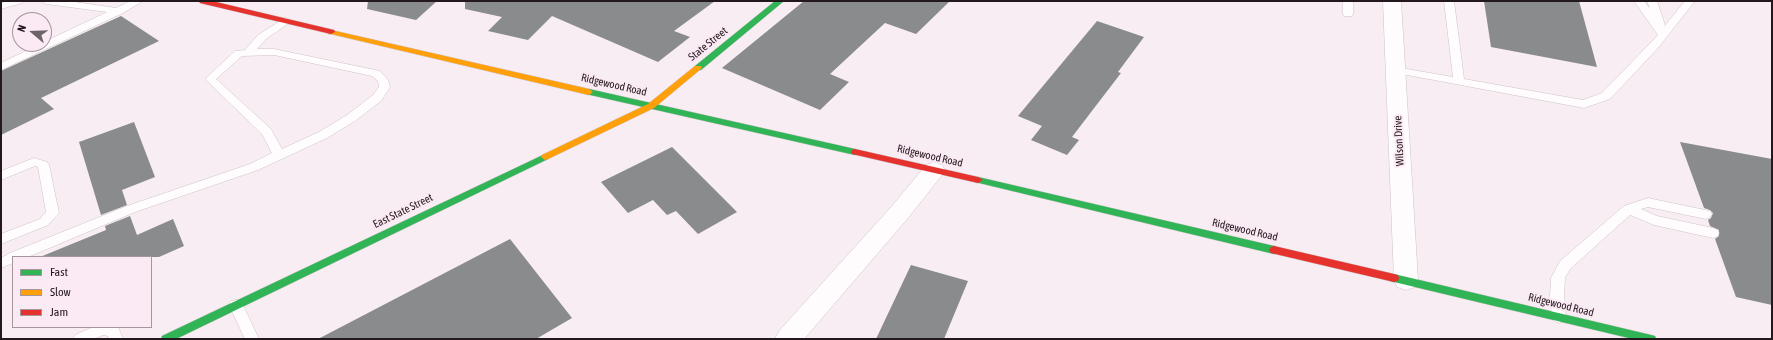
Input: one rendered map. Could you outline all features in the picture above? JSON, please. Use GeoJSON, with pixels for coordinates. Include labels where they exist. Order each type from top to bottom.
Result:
{"type":"FeatureCollection","features":[{"type":"Feature","properties":{"kind":"street","name":"Ridgewood Road"},"geometry":{"type":"LineString","coordinates":[[203,1],[402,50],[934,170],[1406,280],[1651,339]]}},
{"type":"Feature","properties":{"kind":"street","name":"State Street"},"geometry":{"type":"LineString","coordinates":[[651,106],[780,1]]}},
{"type":"Feature","properties":{"kind":"street","name":"Wilson Drive"},"geometry":{"type":"LineString","coordinates":[[1392,1],[1406,280]]}},
{"type":"Feature","properties":{"kind":"street","name":"East State Street"},"geometry":{"type":"LineString","coordinates":[[166,339],[651,106]]}},
{"type":"Feature","properties":{"kind":"street"},"geometry":{"type":"LineString","coordinates":[[788,339],[900,212],[934,170]]}},
{"type":"Feature","properties":{"kind":"lane"},"geometry":{"type":"LineString","coordinates":[[1,6],[19,1]]}},
{"type":"Feature","properties":{"kind":"lane"},"geometry":{"type":"LineString","coordinates":[[46,1],[119,11]]}},
{"type":"Feature","properties":{"kind":"lane"},"geometry":{"type":"LineString","coordinates":[[1,67],[138,1]]}},
{"type":"Feature","properties":{"kind":"lane"},"geometry":{"type":"LineString","coordinates":[[1348,1],[1348,14]]}},
{"type":"Feature","properties":{"kind":"lane"},"geometry":{"type":"LineString","coordinates":[[1449,1],[1459,82]]}},
{"type":"Feature","properties":{"kind":"lane"},"geometry":{"type":"LineString","coordinates":[[1639,1],[1663,35]]}},
{"type":"Feature","properties":{"kind":"lane"},"geometry":{"type":"LineString","coordinates":[[1652,1],[1663,35]]}},
{"type":"Feature","properties":{"kind":"lane"},"geometry":{"type":"LineString","coordinates":[[1395,70],[1584,104],[1606,96],[1663,35],[1690,1]]}},
{"type":"Feature","properties":{"kind":"lane"},"geometry":{"type":"LineString","coordinates":[[248,53],[262,38],[284,21]]}},
{"type":"Feature","properties":{"kind":"lane"},"geometry":{"type":"LineString","coordinates":[[19,256],[131,209],[254,167],[323,135],[351,118],[376,98],[385,87],[383,80],[376,73],[274,52],[239,53],[210,79],[267,132],[279,155]]}},
{"type":"Feature","properties":{"kind":"lane"},"geometry":{"type":"LineString","coordinates":[[1,176],[34,162],[42,165],[53,213],[44,222],[1,240]]}},
{"type":"Feature","properties":{"kind":"lane"},"geometry":{"type":"LineString","coordinates":[[1559,317],[1556,297],[1558,278],[1565,265],[1628,209],[1648,202],[1709,223],[1654,220],[1628,209]]}},
{"type":"Feature","properties":{"kind":"lane"},"geometry":{"type":"LineString","coordinates":[[1,263],[12,259]]}},
{"type":"Feature","properties":{"kind":"lane"},"geometry":{"type":"LineString","coordinates":[[236,305],[252,339]]}},
{"type":"Feature","properties":{"kind":"lane"},"geometry":{"type":"LineString","coordinates":[[80,339],[102,329],[113,331],[116,339]]}},
{"type":"Feature","properties":{"kind":"building"},"geometry":{"type":"Polygon","coordinates":[[[368,1],[437,1],[416,20],[367,9],[368,1]]]}},
{"type":"Feature","properties":{"kind":"building"},"geometry":{"type":"Polygon","coordinates":[[[465,1],[715,1],[674,31],[690,37],[658,62],[552,16],[528,40],[488,31],[502,17],[465,9],[465,1]]]}},
{"type":"Feature","properties":{"kind":"building"},"geometry":{"type":"Polygon","coordinates":[[[804,1],[950,1],[916,34],[885,23],[830,74],[849,82],[820,110],[722,68],[804,1]]]}},
{"type":"Feature","properties":{"kind":"building"},"geometry":{"type":"Polygon","coordinates":[[[1484,1],[1579,1],[1597,67],[1491,47],[1484,1]]]}},
{"type":"Feature","properties":{"kind":"building"},"geometry":{"type":"Polygon","coordinates":[[[121,16],[159,41],[41,98],[54,109],[1,135],[1,71],[42,52],[52,52],[52,48],[121,16]]]}},
{"type":"Feature","properties":{"kind":"building"},"geometry":{"type":"Polygon","coordinates":[[[1097,21],[1144,37],[1118,72],[1121,73],[1072,137],[1079,140],[1067,155],[1031,140],[1042,126],[1018,116],[1097,21]]]}},
{"type":"Feature","properties":{"kind":"building"},"geometry":{"type":"Polygon","coordinates":[[[134,122],[155,177],[122,190],[127,205],[101,215],[79,142],[134,122]]]}},
{"type":"Feature","properties":{"kind":"building"},"geometry":{"type":"Polygon","coordinates":[[[1680,142],[1772,159],[1772,305],[1736,297],[1715,239],[1719,236],[1719,230],[1710,226],[1708,220],[1711,218],[1713,213],[1704,208],[1680,142]]]}},
{"type":"Feature","properties":{"kind":"building"},"geometry":{"type":"Polygon","coordinates":[[[672,147],[737,212],[698,234],[676,211],[667,215],[653,200],[628,213],[601,182],[672,147]]]}},
{"type":"Feature","properties":{"kind":"building"},"geometry":{"type":"Polygon","coordinates":[[[130,216],[137,235],[173,219],[184,246],[159,257],[42,256],[106,230],[105,226],[130,216]]]}},
{"type":"Feature","properties":{"kind":"building"},"geometry":{"type":"Polygon","coordinates":[[[510,239],[572,318],[536,339],[318,339],[510,239]]]}},
{"type":"Feature","properties":{"kind":"building"},"geometry":{"type":"Polygon","coordinates":[[[911,265],[968,281],[944,339],[876,339],[911,265]]]}},
{"type":"Feature","properties":{"kind":"traffic: fast"},"geometry":{"type":"LineString","coordinates":[[698,68],[780,1]]}},
{"type":"Feature","properties":{"kind":"traffic: fast"},"geometry":{"type":"LineString","coordinates":[[589,92],[855,152]]}},
{"type":"Feature","properties":{"kind":"traffic: fast"},"geometry":{"type":"LineString","coordinates":[[166,339],[545,157]]}},
{"type":"Feature","properties":{"kind":"traffic: fast"},"geometry":{"type":"LineString","coordinates":[[978,180],[1274,250]]}},
{"type":"Feature","properties":{"kind":"traffic: fast"},"geometry":{"type":"LineString","coordinates":[[1394,278],[1651,339]]}},
{"type":"Feature","properties":{"kind":"traffic: slow"},"geometry":{"type":"LineString","coordinates":[[331,32],[589,92]]}},
{"type":"Feature","properties":{"kind":"traffic: slow"},"geometry":{"type":"LineString","coordinates":[[545,157],[651,106],[698,68]]}},
{"type":"Feature","properties":{"kind":"traffic: jam"},"geometry":{"type":"LineString","coordinates":[[203,1],[331,32]]}},
{"type":"Feature","properties":{"kind":"traffic: jam"},"geometry":{"type":"LineString","coordinates":[[855,152],[978,180]]}},
{"type":"Feature","properties":{"kind":"traffic: jam"},"geometry":{"type":"LineString","coordinates":[[1274,250],[1394,278]]}}]}
